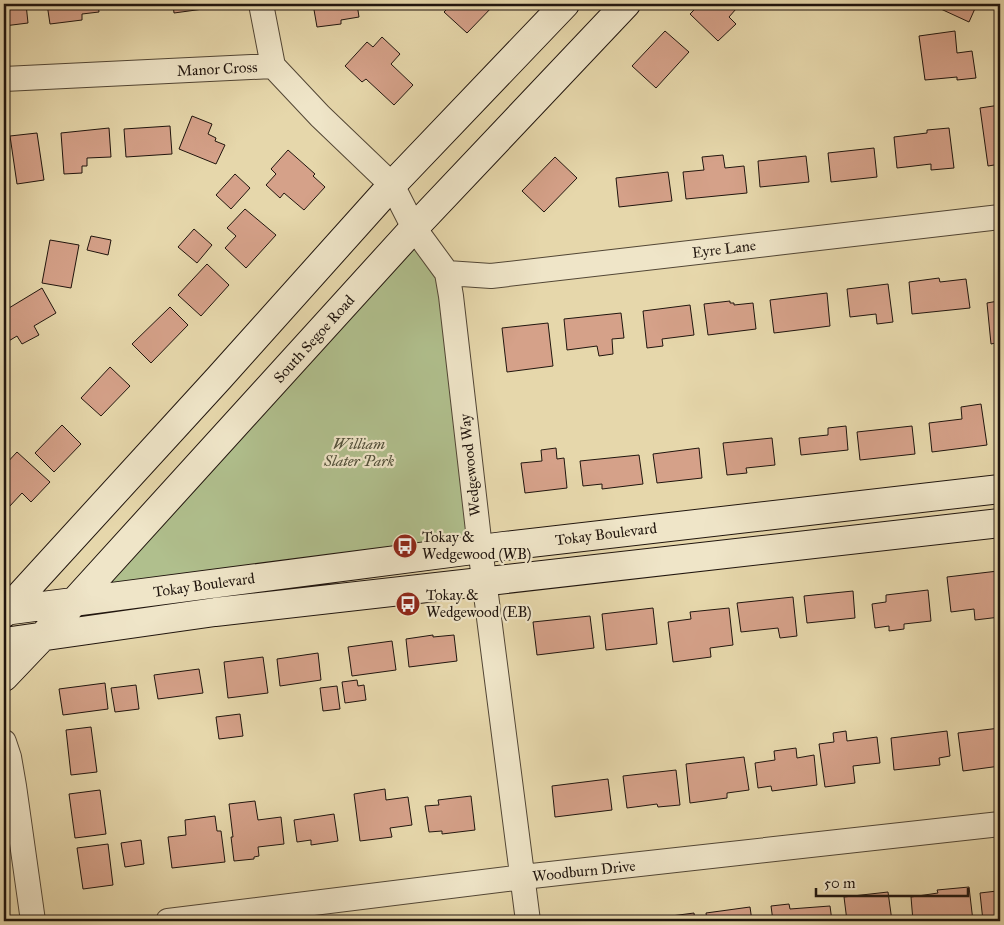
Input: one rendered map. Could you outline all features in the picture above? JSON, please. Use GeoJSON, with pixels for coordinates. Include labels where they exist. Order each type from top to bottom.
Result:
{"type":"FeatureCollection","features":[{"type":"Feature","properties":{"kind":"street"},"geometry":{"type":"LineString","coordinates":[[261,4],[273,66]]}},
{"type":"Feature","properties":{"kind":"street"},"geometry":{"type":"LineString","coordinates":[[5,611],[392,185],[565,4]]}},
{"type":"Feature","properties":{"kind":"street","name":"South Segoe Road"},"geometry":{"type":"LineString","coordinates":[[4,677],[414,228],[626,4]]}},
{"type":"Feature","properties":{"kind":"street","name":"Manor Cross"},"geometry":{"type":"LineString","coordinates":[[4,79],[273,66],[320,116],[392,185],[414,228]]}},
{"type":"Feature","properties":{"kind":"street","name":"Eyre Lane"},"geometry":{"type":"LineString","coordinates":[[447,273],[491,276],[1000,217]]}},
{"type":"Feature","properties":{"kind":"street","name":"Wedgewood Way"},"geometry":{"type":"LineString","coordinates":[[414,228],[447,273],[451,296],[484,581],[528,921]]}},
{"type":"Feature","properties":{"kind":"street","name":"Tokay Boulevard"},"geometry":{"type":"LineString","coordinates":[[5,611],[480,548],[1000,489]]}},
{"type":"Feature","properties":{"kind":"street","name":"Tokay Boulevard"},"geometry":{"type":"LineString","coordinates":[[4,642],[224,611],[1000,523]]}},
{"type":"Feature","properties":{"kind":"street"},"geometry":{"type":"LineString","coordinates":[[4,742],[13,779],[33,921]]}},
{"type":"Feature","properties":{"kind":"street","name":"Woodburn Drive"},"geometry":{"type":"LineString","coordinates":[[168,921],[523,878],[1000,824]]}},
{"type":"Feature","properties":{"kind":"green space","name":"William Slater Park"},"geometry":{"type":"Polygon","coordinates":[[[414,228],[447,273],[480,548],[74,602],[414,228]]]}},
{"type":"Feature","properties":{"kind":"building"},"geometry":{"type":"Polygon","coordinates":[[[4,4],[26,4],[28,23],[4,26],[4,4]]]}},
{"type":"Feature","properties":{"kind":"building"},"geometry":{"type":"Polygon","coordinates":[[[47,4],[98,4],[99,12],[82,14],[82,20],[50,24],[47,4]]]}},
{"type":"Feature","properties":{"kind":"building"},"geometry":{"type":"Polygon","coordinates":[[[112,4],[139,4],[112,7],[112,4]]]}},
{"type":"Feature","properties":{"kind":"building"},"geometry":{"type":"Polygon","coordinates":[[[173,4],[218,4],[218,7],[174,13],[173,4]]]}},
{"type":"Feature","properties":{"kind":"building"},"geometry":{"type":"Polygon","coordinates":[[[313,4],[357,4],[359,17],[341,20],[341,24],[317,27],[313,4]]]}},
{"type":"Feature","properties":{"kind":"building"},"geometry":{"type":"Polygon","coordinates":[[[452,4],[495,4],[467,33],[444,12],[452,4]]]}},
{"type":"Feature","properties":{"kind":"building"},"geometry":{"type":"Polygon","coordinates":[[[700,4],[731,4],[736,9],[729,17],[736,24],[718,41],[690,14],[700,4]]]}},
{"type":"Feature","properties":{"kind":"building"},"geometry":{"type":"Polygon","coordinates":[[[930,4],[977,4],[969,22],[930,4]]]}},
{"type":"Feature","properties":{"kind":"building"},"geometry":{"type":"Polygon","coordinates":[[[665,31],[689,52],[656,88],[632,66],[665,31]]]}},
{"type":"Feature","properties":{"kind":"building"},"geometry":{"type":"Polygon","coordinates":[[[955,31],[957,53],[972,51],[976,78],[957,80],[957,77],[925,80],[919,36],[955,31]]]}},
{"type":"Feature","properties":{"kind":"building"},"geometry":{"type":"Polygon","coordinates":[[[382,37],[400,54],[391,64],[413,85],[394,105],[366,79],[362,82],[345,66],[367,42],[373,47],[382,37]]]}},
{"type":"Feature","properties":{"kind":"building"},"geometry":{"type":"Polygon","coordinates":[[[1000,105],[1000,164],[988,166],[980,108],[1000,105]]]}},
{"type":"Feature","properties":{"kind":"building"},"geometry":{"type":"Polygon","coordinates":[[[192,116],[212,124],[208,134],[216,138],[215,141],[225,145],[216,164],[179,149],[192,116]]]}},
{"type":"Feature","properties":{"kind":"building"},"geometry":{"type":"Polygon","coordinates":[[[170,126],[172,154],[126,157],[124,129],[170,126]]]}},
{"type":"Feature","properties":{"kind":"building"},"geometry":{"type":"Polygon","coordinates":[[[109,128],[111,157],[87,158],[87,166],[82,166],[82,173],[64,174],[61,133],[109,128]]]}},
{"type":"Feature","properties":{"kind":"building"},"geometry":{"type":"Polygon","coordinates":[[[949,128],[954,168],[931,170],[931,164],[897,168],[894,137],[927,133],[927,130],[949,128]]]}},
{"type":"Feature","properties":{"kind":"building"},"geometry":{"type":"Polygon","coordinates":[[[37,133],[44,180],[17,184],[10,136],[37,133]]]}},
{"type":"Feature","properties":{"kind":"building"},"geometry":{"type":"Polygon","coordinates":[[[874,148],[877,177],[831,182],[828,153],[874,148]]]}},
{"type":"Feature","properties":{"kind":"building"},"geometry":{"type":"Polygon","coordinates":[[[288,150],[315,174],[313,176],[325,187],[304,210],[284,193],[280,198],[266,185],[276,174],[271,169],[288,150]]]}},
{"type":"Feature","properties":{"kind":"building"},"geometry":{"type":"Polygon","coordinates":[[[723,155],[725,168],[744,166],[747,193],[686,199],[683,172],[704,170],[702,157],[723,155]]]}},
{"type":"Feature","properties":{"kind":"building"},"geometry":{"type":"Polygon","coordinates":[[[806,156],[809,182],[760,187],[758,161],[806,156]]]}},
{"type":"Feature","properties":{"kind":"building"},"geometry":{"type":"Polygon","coordinates":[[[555,157],[577,178],[544,212],[522,191],[555,157]]]}},
{"type":"Feature","properties":{"kind":"building"},"geometry":{"type":"Polygon","coordinates":[[[668,172],[672,201],[619,207],[616,178],[668,172]]]}},
{"type":"Feature","properties":{"kind":"building"},"geometry":{"type":"Polygon","coordinates":[[[235,174],[250,188],[231,209],[216,195],[235,174]]]}},
{"type":"Feature","properties":{"kind":"building"},"geometry":{"type":"Polygon","coordinates":[[[245,209],[276,235],[246,268],[225,248],[236,236],[227,228],[245,209]]]}},
{"type":"Feature","properties":{"kind":"building"},"geometry":{"type":"Polygon","coordinates":[[[194,229],[212,245],[197,263],[178,247],[194,229]]]}},
{"type":"Feature","properties":{"kind":"building"},"geometry":{"type":"Polygon","coordinates":[[[91,236],[111,240],[108,255],[87,250],[91,236]]]}},
{"type":"Feature","properties":{"kind":"building"},"geometry":{"type":"Polygon","coordinates":[[[50,240],[79,245],[71,288],[42,283],[50,240]]]}},
{"type":"Feature","properties":{"kind":"building"},"geometry":{"type":"Polygon","coordinates":[[[207,264],[229,285],[201,316],[178,295],[207,264]]]}},
{"type":"Feature","properties":{"kind":"building"},"geometry":{"type":"Polygon","coordinates":[[[1000,272],[1000,342],[991,344],[987,303],[998,301],[995,273],[1000,272]]]}},
{"type":"Feature","properties":{"kind":"building"},"geometry":{"type":"Polygon","coordinates":[[[939,278],[940,282],[966,279],[970,308],[912,314],[909,282],[939,278]]]}},
{"type":"Feature","properties":{"kind":"building"},"geometry":{"type":"Polygon","coordinates":[[[888,284],[893,322],[877,324],[876,314],[850,317],[847,289],[888,284]]]}},
{"type":"Feature","properties":{"kind":"building"},"geometry":{"type":"Polygon","coordinates":[[[42,288],[56,313],[34,326],[39,335],[22,344],[17,336],[7,342],[4,336],[4,311],[42,288]]]}},
{"type":"Feature","properties":{"kind":"building"},"geometry":{"type":"Polygon","coordinates":[[[827,293],[830,326],[774,333],[770,300],[827,293]]]}},
{"type":"Feature","properties":{"kind":"building"},"geometry":{"type":"Polygon","coordinates":[[[730,301],[734,305],[753,303],[756,329],[708,335],[704,304],[730,301]]]}},
{"type":"Feature","properties":{"kind":"building"},"geometry":{"type":"Polygon","coordinates":[[[690,305],[694,335],[662,339],[663,346],[647,348],[643,311],[690,305]]]}},
{"type":"Feature","properties":{"kind":"building"},"geometry":{"type":"Polygon","coordinates":[[[170,307],[188,325],[151,363],[132,344],[170,307]]]}},
{"type":"Feature","properties":{"kind":"building"},"geometry":{"type":"Polygon","coordinates":[[[621,313],[624,338],[612,339],[613,354],[599,356],[597,346],[567,350],[564,319],[621,313]]]}},
{"type":"Feature","properties":{"kind":"building"},"geometry":{"type":"Polygon","coordinates":[[[548,323],[553,366],[507,372],[502,328],[548,323]]]}},
{"type":"Feature","properties":{"kind":"building"},"geometry":{"type":"Polygon","coordinates":[[[110,367],[130,386],[101,416],[81,398],[110,367]]]}},
{"type":"Feature","properties":{"kind":"building"},"geometry":{"type":"Polygon","coordinates":[[[981,404],[987,445],[932,452],[929,423],[962,419],[961,407],[981,404]]]}},
{"type":"Feature","properties":{"kind":"building"},"geometry":{"type":"Polygon","coordinates":[[[1000,421],[1000,444],[997,445],[995,422],[1000,421]]]}},
{"type":"Feature","properties":{"kind":"building"},"geometry":{"type":"Polygon","coordinates":[[[62,425],[81,444],[54,472],[35,453],[62,425]]]}},
{"type":"Feature","properties":{"kind":"building"},"geometry":{"type":"Polygon","coordinates":[[[846,426],[848,450],[801,455],[799,438],[828,435],[828,428],[846,426]]]}},
{"type":"Feature","properties":{"kind":"building"},"geometry":{"type":"Polygon","coordinates":[[[912,426],[915,454],[860,460],[857,432],[912,426]]]}},
{"type":"Feature","properties":{"kind":"building"},"geometry":{"type":"Polygon","coordinates":[[[772,438],[775,465],[746,468],[747,473],[727,475],[723,443],[772,438]]]}},
{"type":"Feature","properties":{"kind":"building"},"geometry":{"type":"Polygon","coordinates":[[[556,448],[557,459],[564,458],[567,488],[525,493],[521,463],[542,461],[541,450],[556,448]]]}},
{"type":"Feature","properties":{"kind":"building"},"geometry":{"type":"Polygon","coordinates":[[[699,448],[702,478],[657,483],[653,454],[699,448]]]}},
{"type":"Feature","properties":{"kind":"building"},"geometry":{"type":"Polygon","coordinates":[[[17,452],[50,482],[31,502],[22,493],[9,507],[4,502],[4,466],[17,452]]]}},
{"type":"Feature","properties":{"kind":"building"},"geometry":{"type":"Polygon","coordinates":[[[639,455],[643,484],[602,489],[602,484],[583,486],[580,461],[639,455]]]}},
{"type":"Feature","properties":{"kind":"building"},"geometry":{"type":"Polygon","coordinates":[[[998,571],[1000,617],[975,620],[974,609],[951,612],[947,577],[998,571]]]}},
{"type":"Feature","properties":{"kind":"building"},"geometry":{"type":"Polygon","coordinates":[[[928,590],[931,621],[904,624],[904,629],[889,631],[889,626],[875,628],[872,604],[886,602],[886,595],[928,590]]]}},
{"type":"Feature","properties":{"kind":"building"},"geometry":{"type":"Polygon","coordinates":[[[853,591],[855,618],[807,623],[804,596],[853,591]]]}},
{"type":"Feature","properties":{"kind":"building"},"geometry":{"type":"Polygon","coordinates":[[[793,597],[797,636],[780,638],[778,628],[741,632],[737,603],[793,597]]]}},
{"type":"Feature","properties":{"kind":"building"},"geometry":{"type":"Polygon","coordinates":[[[653,608],[657,644],[606,650],[602,614],[653,608]]]}},
{"type":"Feature","properties":{"kind":"building"},"geometry":{"type":"Polygon","coordinates":[[[729,608],[733,645],[710,648],[711,657],[673,662],[668,622],[691,619],[690,612],[729,608]]]}},
{"type":"Feature","properties":{"kind":"building"},"geometry":{"type":"Polygon","coordinates":[[[590,616],[594,648],[537,655],[533,622],[590,616]]]}},
{"type":"Feature","properties":{"kind":"building"},"geometry":{"type":"Polygon","coordinates":[[[433,635],[433,637],[454,635],[457,661],[409,667],[406,639],[433,635]]]}},
{"type":"Feature","properties":{"kind":"building"},"geometry":{"type":"Polygon","coordinates":[[[392,641],[396,670],[352,676],[348,647],[392,641]]]}},
{"type":"Feature","properties":{"kind":"building"},"geometry":{"type":"Polygon","coordinates":[[[318,653],[321,680],[280,686],[277,659],[318,653]]]}},
{"type":"Feature","properties":{"kind":"building"},"geometry":{"type":"Polygon","coordinates":[[[263,657],[268,693],[228,698],[224,662],[263,657]]]}},
{"type":"Feature","properties":{"kind":"building"},"geometry":{"type":"Polygon","coordinates":[[[199,669],[203,693],[158,699],[154,675],[199,669]]]}},
{"type":"Feature","properties":{"kind":"building"},"geometry":{"type":"Polygon","coordinates":[[[357,680],[358,686],[364,685],[366,700],[345,703],[342,682],[357,680]]]}},
{"type":"Feature","properties":{"kind":"building"},"geometry":{"type":"Polygon","coordinates":[[[105,683],[108,709],[63,715],[59,689],[105,683]]]}},
{"type":"Feature","properties":{"kind":"building"},"geometry":{"type":"Polygon","coordinates":[[[136,685],[139,709],[115,712],[111,688],[136,685]]]}},
{"type":"Feature","properties":{"kind":"building"},"geometry":{"type":"Polygon","coordinates":[[[337,686],[340,709],[323,711],[320,688],[337,686]]]}},
{"type":"Feature","properties":{"kind":"building"},"geometry":{"type":"Polygon","coordinates":[[[240,714],[243,736],[219,739],[216,717],[240,714]]]}},
{"type":"Feature","properties":{"kind":"building"},"geometry":{"type":"Polygon","coordinates":[[[91,727],[97,772],[71,775],[66,730],[91,727]]]}},
{"type":"Feature","properties":{"kind":"building"},"geometry":{"type":"Polygon","coordinates":[[[1000,728],[1000,766],[963,771],[958,733],[1000,728]]]}},
{"type":"Feature","properties":{"kind":"building"},"geometry":{"type":"Polygon","coordinates":[[[846,731],[847,741],[877,737],[880,763],[853,766],[855,783],[825,787],[819,744],[834,742],[833,733],[846,731]]]}},
{"type":"Feature","properties":{"kind":"building"},"geometry":{"type":"Polygon","coordinates":[[[947,731],[950,756],[939,758],[940,765],[894,770],[891,738],[947,731]]]}},
{"type":"Feature","properties":{"kind":"building"},"geometry":{"type":"Polygon","coordinates":[[[796,748],[797,758],[814,755],[817,785],[772,791],[771,786],[758,788],[755,763],[775,760],[774,751],[796,748]]]}},
{"type":"Feature","properties":{"kind":"building"},"geometry":{"type":"Polygon","coordinates":[[[744,757],[749,790],[727,793],[727,798],[690,803],[686,764],[744,757]]]}},
{"type":"Feature","properties":{"kind":"building"},"geometry":{"type":"Polygon","coordinates":[[[676,770],[680,805],[658,807],[657,804],[627,808],[623,776],[676,770]]]}},
{"type":"Feature","properties":{"kind":"building"},"geometry":{"type":"Polygon","coordinates":[[[608,779],[612,810],[555,817],[552,786],[608,779]]]}},
{"type":"Feature","properties":{"kind":"building"},"geometry":{"type":"Polygon","coordinates":[[[385,789],[386,800],[408,797],[412,825],[390,828],[392,837],[360,841],[354,794],[385,789]]]}},
{"type":"Feature","properties":{"kind":"building"},"geometry":{"type":"Polygon","coordinates":[[[100,790],[106,834],[75,838],[69,794],[100,790]]]}},
{"type":"Feature","properties":{"kind":"building"},"geometry":{"type":"Polygon","coordinates":[[[471,796],[475,830],[442,834],[442,831],[429,832],[425,806],[439,805],[438,800],[471,796]]]}},
{"type":"Feature","properties":{"kind":"building"},"geometry":{"type":"Polygon","coordinates":[[[255,801],[258,820],[281,817],[284,844],[258,847],[259,856],[254,857],[254,859],[234,861],[229,804],[255,801]]]}},
{"type":"Feature","properties":{"kind":"building"},"geometry":{"type":"Polygon","coordinates":[[[334,814],[338,841],[311,845],[311,840],[297,842],[294,820],[334,814]]]}},
{"type":"Feature","properties":{"kind":"building"},"geometry":{"type":"Polygon","coordinates":[[[215,816],[217,831],[221,831],[225,862],[172,868],[168,837],[186,835],[185,820],[215,816]]]}},
{"type":"Feature","properties":{"kind":"building"},"geometry":{"type":"Polygon","coordinates":[[[141,840],[144,864],[125,867],[121,843],[141,840]]]}},
{"type":"Feature","properties":{"kind":"building"},"geometry":{"type":"Polygon","coordinates":[[[108,844],[113,885],[83,889],[77,848],[108,844]]]}},
{"type":"Feature","properties":{"kind":"building"},"geometry":{"type":"Polygon","coordinates":[[[969,887],[973,921],[913,921],[911,897],[938,893],[937,890],[969,887]]]}},
{"type":"Feature","properties":{"kind":"building"},"geometry":{"type":"Polygon","coordinates":[[[1000,888],[1000,921],[983,921],[980,893],[997,891],[1000,888]]]}},
{"type":"Feature","properties":{"kind":"building"},"geometry":{"type":"Polygon","coordinates":[[[888,892],[892,921],[847,921],[844,897],[888,892]]]}},
{"type":"Feature","properties":{"kind":"building"},"geometry":{"type":"Polygon","coordinates":[[[789,904],[790,909],[830,906],[832,921],[773,921],[771,906],[789,904]]]}},
{"type":"Feature","properties":{"kind":"building"},"geometry":{"type":"Polygon","coordinates":[[[750,907],[752,921],[707,921],[706,913],[750,907]]]}},
{"type":"Feature","properties":{"kind":"building"},"geometry":{"type":"Polygon","coordinates":[[[694,913],[695,921],[650,921],[656,920],[656,918],[694,913]]]}},
{"type":"Feature","properties":{"kind":"place","name":"Tokay & Wedgewood (WB)"},"geometry":{"type":"Point","coordinates":[405,546]}},
{"type":"Feature","properties":{"kind":"place","name":"Tokay & Wedgewood (EB)"},"geometry":{"type":"Point","coordinates":[408,604]}}]}
